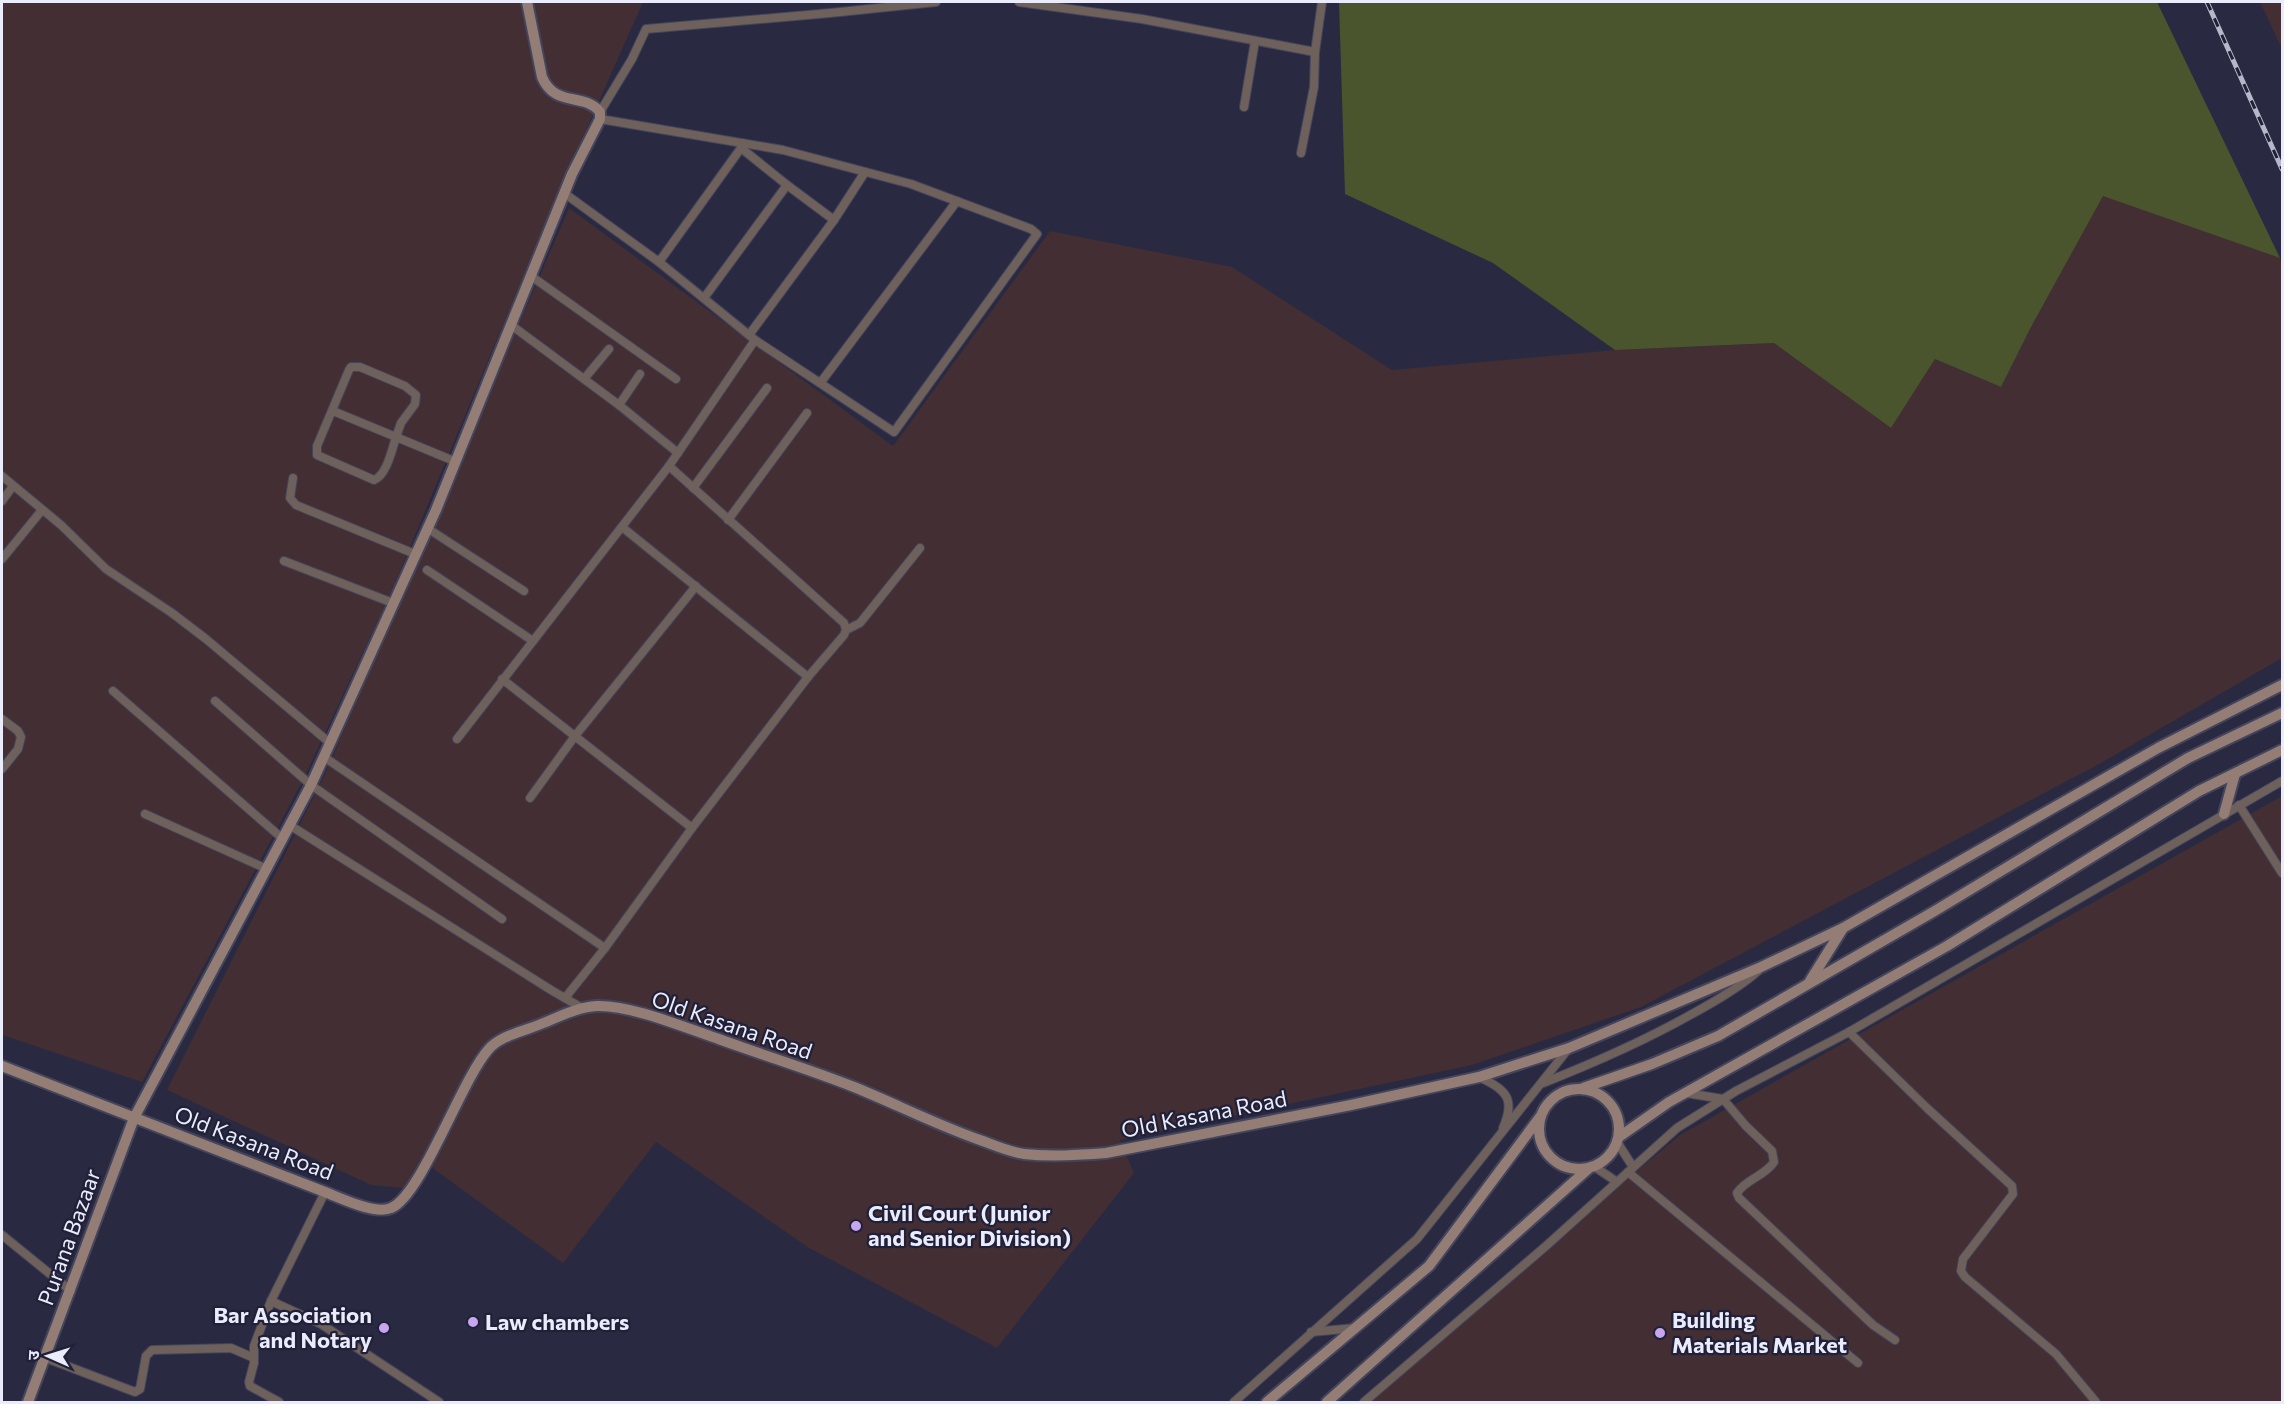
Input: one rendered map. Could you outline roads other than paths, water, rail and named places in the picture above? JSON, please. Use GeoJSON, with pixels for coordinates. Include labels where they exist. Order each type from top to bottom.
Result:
{"type":"FeatureCollection","features":[{"type":"Feature","properties":{"kind":"street"},"geometry":{"type":"LineString","coordinates":[[527,2],[545,85],[555,95],[595,106],[600,116]]}},
{"type":"Feature","properties":{"kind":"street"},"geometry":{"type":"LineString","coordinates":[[600,116],[646,29],[936,2]]}},
{"type":"Feature","properties":{"kind":"street"},"geometry":{"type":"LineString","coordinates":[[1019,2],[1142,19],[1315,52]]}},
{"type":"Feature","properties":{"kind":"street"},"geometry":{"type":"LineString","coordinates":[[1301,153],[1314,87],[1315,52],[1322,2]]}},
{"type":"Feature","properties":{"kind":"street"},"geometry":{"type":"LineString","coordinates":[[1244,107],[1255,41]]}},
{"type":"Feature","properties":{"kind":"street"},"geometry":{"type":"LineString","coordinates":[[564,193],[659,262],[752,338],[894,432],[1037,234],[1031,229],[911,184],[783,150],[741,145],[600,116]]}},
{"type":"Feature","properties":{"kind":"street","name":"Purana Bazaar"},"geometry":{"type":"LineString","coordinates":[[28,1402],[71,1291],[106,1187],[134,1118],[311,785],[427,528],[564,193],[600,116]]}},
{"type":"Feature","properties":{"kind":"street"},"geometry":{"type":"LineString","coordinates":[[741,145],[787,185],[834,220]]}},
{"type":"Feature","properties":{"kind":"street"},"geometry":{"type":"LineString","coordinates":[[659,262],[741,145]]}},
{"type":"Feature","properties":{"kind":"street"},"geometry":{"type":"LineString","coordinates":[[457,738],[669,466],[752,338],[865,172]]}},
{"type":"Feature","properties":{"kind":"street"},"geometry":{"type":"LineString","coordinates":[[704,298],[787,185]]}},
{"type":"Feature","properties":{"kind":"street"},"geometry":{"type":"LineString","coordinates":[[821,382],[957,201]]}},
{"type":"Feature","properties":{"kind":"street"},"geometry":{"type":"LineString","coordinates":[[531,276],[676,380]]}},
{"type":"Feature","properties":{"kind":"street"},"geometry":{"type":"LineString","coordinates":[[511,325],[619,405],[678,453]]}},
{"type":"Feature","properties":{"kind":"street"},"geometry":{"type":"LineString","coordinates":[[584,379],[609,349]]}},
{"type":"Feature","properties":{"kind":"street"},"geometry":{"type":"LineString","coordinates":[[351,367],[360,367],[405,386],[416,395],[415,404],[401,423],[396,436],[381,476],[374,480],[316,455],[316,446],[351,367]]}},
{"type":"Feature","properties":{"kind":"street"},"geometry":{"type":"LineString","coordinates":[[619,405],[640,374]]}},
{"type":"Feature","properties":{"kind":"street"},"geometry":{"type":"LineString","coordinates":[[693,488],[767,388]]}},
{"type":"Feature","properties":{"kind":"street"},"geometry":{"type":"LineString","coordinates":[[333,411],[454,461]]}},
{"type":"Feature","properties":{"kind":"street"},"geometry":{"type":"LineString","coordinates":[[728,520],[807,413]]}},
{"type":"Feature","properties":{"kind":"street"},"geometry":{"type":"LineString","coordinates":[[669,466],[841,619],[846,630]]}},
{"type":"Feature","properties":{"kind":"street"},"geometry":{"type":"LineString","coordinates":[[2,476],[106,568],[189,626],[330,743]]}},
{"type":"Feature","properties":{"kind":"street"},"geometry":{"type":"LineString","coordinates":[[293,478],[290,498],[296,505],[415,554]]}},
{"type":"Feature","properties":{"kind":"street"},"geometry":{"type":"LineString","coordinates":[[2,501],[13,486]]}},
{"type":"Feature","properties":{"kind":"street"},"geometry":{"type":"LineString","coordinates":[[2,559],[42,510]]}},
{"type":"Feature","properties":{"kind":"street"},"geometry":{"type":"LineString","coordinates":[[622,527],[808,677]]}},
{"type":"Feature","properties":{"kind":"street"},"geometry":{"type":"LineString","coordinates":[[427,528],[524,591]]}},
{"type":"Feature","properties":{"kind":"street"},"geometry":{"type":"LineString","coordinates":[[565,998],[808,677],[846,630],[860,624],[920,548]]}},
{"type":"Feature","properties":{"kind":"street"},"geometry":{"type":"LineString","coordinates":[[284,561],[393,603]]}},
{"type":"Feature","properties":{"kind":"street"},"geometry":{"type":"LineString","coordinates":[[428,570],[532,641]]}},
{"type":"Feature","properties":{"kind":"street"},"geometry":{"type":"LineString","coordinates":[[530,798],[575,736],[696,586]]}},
{"type":"Feature","properties":{"kind":"street"},"geometry":{"type":"LineString","coordinates":[[502,679],[692,828]]}},
{"type":"Feature","properties":{"kind":"street","name":"Old Kasana Road"},"geometry":{"type":"LineString","coordinates":[[2,1066],[326,1192],[383,1210],[393,1208],[405,1198],[416,1182],[449,1117],[488,1050],[502,1040],[582,1008],[598,1006],[624,1010],[679,1025],[853,1087],[946,1128],[1009,1151],[1024,1154],[1070,1155],[1106,1153],[1351,1105],[1479,1077],[1569,1048],[1761,967],[1843,928],[2158,748],[2283,685]]}},
{"type":"Feature","properties":{"kind":"street"},"geometry":{"type":"LineString","coordinates":[[114,691],[284,839]]}},
{"type":"Feature","properties":{"kind":"street"},"geometry":{"type":"LineString","coordinates":[[215,701],[311,785],[502,919]]}},
{"type":"Feature","properties":{"kind":"street"},"geometry":{"type":"LineString","coordinates":[[1267,1402],[1429,1266],[1551,1099],[1573,1089],[1583,1088],[1652,1064],[1718,1036],[1933,912],[2188,758],[2283,713]]}},
{"type":"Feature","properties":{"kind":"street"},"geometry":{"type":"LineString","coordinates":[[2,719],[18,731],[21,737],[18,749],[3,766]]}},
{"type":"Feature","properties":{"kind":"street"},"geometry":{"type":"LineString","coordinates":[[1618,1139],[1669,1102],[1947,946],[2199,791],[2283,750]]}},
{"type":"Feature","properties":{"kind":"street"},"geometry":{"type":"LineString","coordinates":[[324,757],[605,948]]}},
{"type":"Feature","properties":{"kind":"street"},"geometry":{"type":"LineString","coordinates":[[2224,814],[2235,774]]}},
{"type":"Feature","properties":{"kind":"street"},"geometry":{"type":"LineString","coordinates":[[1364,1402],[1677,1128],[1723,1099],[1849,1032],[2283,781]]}},
{"type":"Feature","properties":{"kind":"street"},"geometry":{"type":"LineString","coordinates":[[2239,806],[2283,873]]}},
{"type":"Feature","properties":{"kind":"street"},"geometry":{"type":"LineString","coordinates":[[145,814],[267,869]]}},
{"type":"Feature","properties":{"kind":"street"},"geometry":{"type":"LineString","coordinates":[[291,826],[582,1008]]}},
{"type":"Feature","properties":{"kind":"street"},"geometry":{"type":"LineString","coordinates":[[1807,985],[1843,928]]}},
{"type":"Feature","properties":{"kind":"street"},"geometry":{"type":"LineString","coordinates":[[1542,1083],[1651,1037],[1730,991],[1761,967]]}},
{"type":"Feature","properties":{"kind":"street"},"geometry":{"type":"LineString","coordinates":[[1849,1032],[2012,1186],[2013,1194],[1963,1259],[1961,1271],[2056,1354],[2096,1402]]}},
{"type":"Feature","properties":{"kind":"street"},"geometry":{"type":"LineString","coordinates":[[1234,1402],[1417,1239],[1569,1048]]}},
{"type":"Feature","properties":{"kind":"street"},"geometry":{"type":"LineString","coordinates":[[1479,1077],[1495,1084],[1503,1091],[1509,1104],[1508,1116],[1498,1137]]}},
{"type":"Feature","properties":{"kind":"street"},"geometry":{"type":"LineString","coordinates":[[1327,1402],[1591,1168],[1610,1156],[1618,1139],[1619,1120],[1612,1104],[1594,1091],[1583,1088]]}},
{"type":"Feature","properties":{"kind":"street"},"geometry":{"type":"LineString","coordinates":[[1685,1093],[1712,1095],[1723,1099],[1772,1151],[1775,1157],[1774,1162],[1766,1172],[1738,1190],[1739,1198],[1873,1325],[1895,1340]]}},
{"type":"Feature","properties":{"kind":"street"},"geometry":{"type":"LineString","coordinates":[[1540,1117],[1540,1141],[1550,1158],[1567,1168],[1581,1170],[1591,1168],[1617,1182]]}},
{"type":"Feature","properties":{"kind":"street"},"geometry":{"type":"LineString","coordinates":[[1618,1139],[1631,1170],[1858,1363]]}},
{"type":"Feature","properties":{"kind":"street"},"geometry":{"type":"LineString","coordinates":[[279,1402],[250,1386],[254,1346],[271,1301],[326,1192]]}},
{"type":"Feature","properties":{"kind":"street"},"geometry":{"type":"LineString","coordinates":[[2,1235],[71,1291]]}},
{"type":"Feature","properties":{"kind":"street"},"geometry":{"type":"LineString","coordinates":[[271,1301],[321,1324],[439,1402]]}},
{"type":"Feature","properties":{"kind":"street"},"geometry":{"type":"LineString","coordinates":[[1311,1332],[1356,1328]]}},
{"type":"Feature","properties":{"kind":"street"},"geometry":{"type":"LineString","coordinates":[[46,1358],[135,1392],[140,1389],[146,1356],[152,1350],[231,1348],[254,1358]]}},
{"type":"Feature","properties":{"kind":"railway"},"geometry":{"type":"LineString","coordinates":[[2207,2],[2282,169]]}},
{"type":"Feature","properties":{"kind":"place","name":"Civil Court (Junior and Senior Division)"},"geometry":{"type":"Point","coordinates":[856,1226]}},
{"type":"Feature","properties":{"kind":"place","name":"Law chambers"},"geometry":{"type":"Point","coordinates":[473,1322]}},
{"type":"Feature","properties":{"kind":"place","name":"Bar Association and Notary"},"geometry":{"type":"Point","coordinates":[384,1328]}},
{"type":"Feature","properties":{"kind":"place","name":"Building Materials Market"},"geometry":{"type":"Point","coordinates":[1660,1333]}}]}
